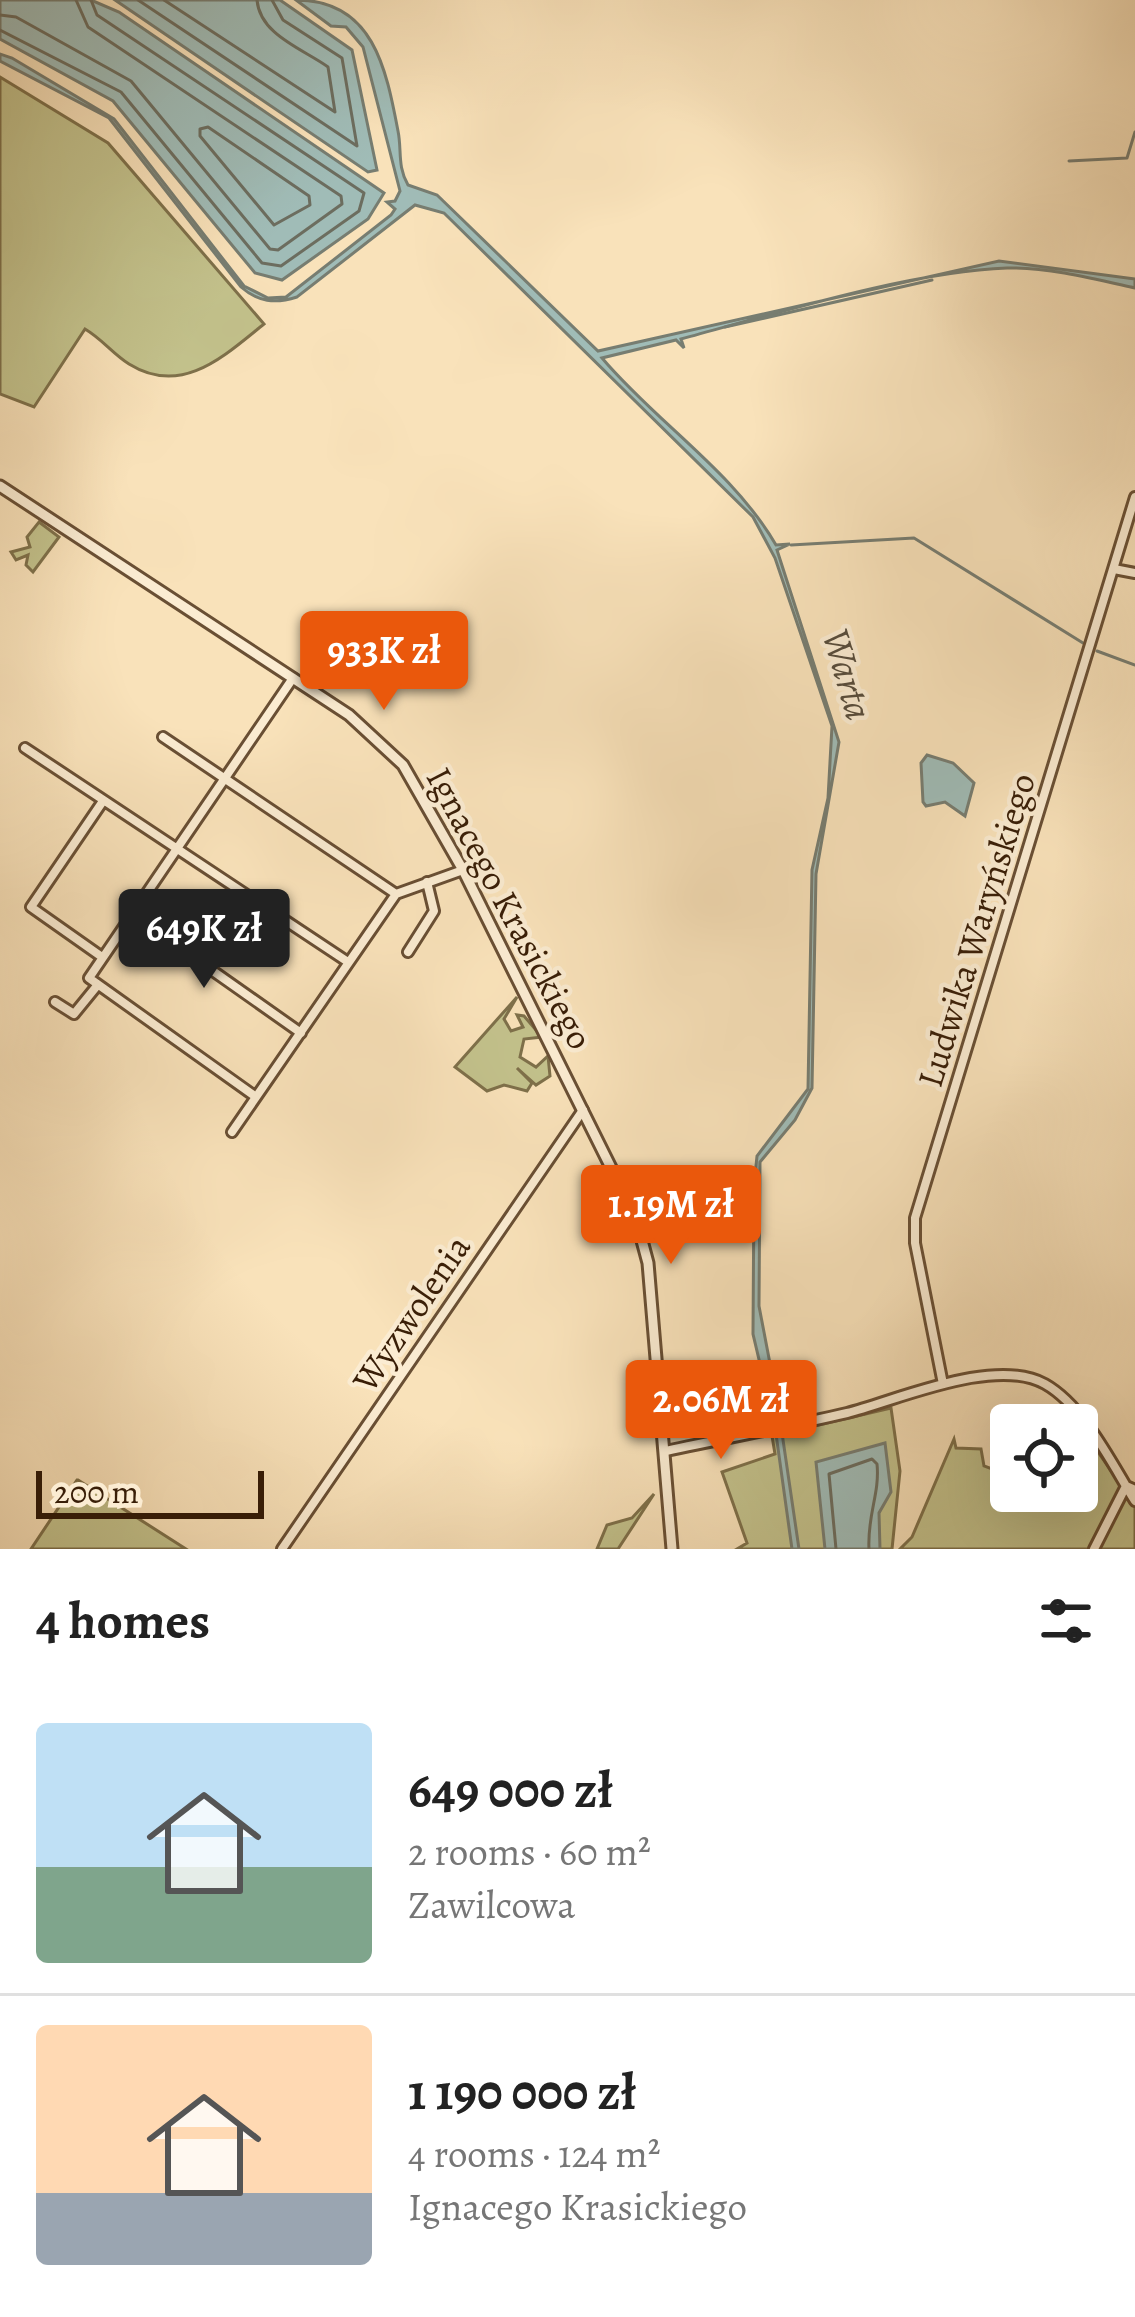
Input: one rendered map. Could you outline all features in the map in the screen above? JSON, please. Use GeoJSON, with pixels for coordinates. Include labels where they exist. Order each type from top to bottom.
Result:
{"type":"FeatureCollection","features":[{"type":"Feature","properties":{"kind":"street","name":"Ignacego Krasickiego"},"geometry":{"type":"LineString","coordinates":[[0,486],[293,678],[389,749],[424,796],[584,1108],[643,1241],[672,1549]]}},
{"type":"Feature","properties":{"kind":"street","name":"Ludwika Waryńskiego"},"geometry":{"type":"LineString","coordinates":[[944,1384],[915,1244],[915,1218],[1135,496]]}},
{"type":"Feature","properties":{"kind":"street"},"geometry":{"type":"LineString","coordinates":[[1114,569],[1135,573]]}},
{"type":"Feature","properties":{"kind":"street"},"geometry":{"type":"LineString","coordinates":[[256,1097],[96,987],[89,977],[293,678]]}},
{"type":"Feature","properties":{"kind":"street"},"geometry":{"type":"LineString","coordinates":[[163,737],[396,894]]}},
{"type":"Feature","properties":{"kind":"street"},"geometry":{"type":"LineString","coordinates":[[25,748],[348,962]]}},
{"type":"Feature","properties":{"kind":"street"},"geometry":{"type":"LineString","coordinates":[[103,801],[32,908],[103,957]]}},
{"type":"Feature","properties":{"kind":"street"},"geometry":{"type":"LineString","coordinates":[[232,1132],[396,894],[463,870]]}},
{"type":"Feature","properties":{"kind":"street"},"geometry":{"type":"LineString","coordinates":[[408,952],[434,911],[427,882]]}},
{"type":"Feature","properties":{"kind":"street"},"geometry":{"type":"LineString","coordinates":[[132,914],[301,1033]]}},
{"type":"Feature","properties":{"kind":"street"},"geometry":{"type":"LineString","coordinates":[[55,1002],[74,1014],[96,987]]}},
{"type":"Feature","properties":{"kind":"street","name":"Wyzwolenia"},"geometry":{"type":"LineString","coordinates":[[282,1549],[584,1108]]}},
{"type":"Feature","properties":{"kind":"street"},"geometry":{"type":"LineString","coordinates":[[665,1451],[786,1426],[944,1384],[1000,1376],[1046,1384],[1085,1425],[1130,1485],[1135,1501]]}},
{"type":"Feature","properties":{"kind":"street"},"geometry":{"type":"LineString","coordinates":[[1094,1549],[1130,1485]]}},
{"type":"Feature","properties":{"kind":"shaded area"},"geometry":{"type":"Polygon","coordinates":[[[0,77],[108,143],[264,324],[218,359],[167,376],[129,364],[85,329],[34,407],[0,394],[0,77]]]}},
{"type":"Feature","properties":{"kind":"shaded area"},"geometry":{"type":"Polygon","coordinates":[[[39,522],[59,537],[33,572],[26,565],[28,555],[16,560],[11,552],[30,547],[27,537],[39,522]]]}},
{"type":"Feature","properties":{"kind":"shaded area"},"geometry":{"type":"Polygon","coordinates":[[[517,997],[504,1019],[511,1031],[523,1027],[517,1015],[524,1016],[542,1037],[524,1039],[520,1057],[536,1067],[548,1056],[550,1076],[536,1085],[517,1068],[532,1083],[527,1091],[504,1085],[487,1091],[455,1067],[517,997]]]}},
{"type":"Feature","properties":{"kind":"shaded area"},"geometry":{"type":"Polygon","coordinates":[[[891,1408],[900,1471],[892,1549],[737,1549],[747,1543],[722,1472],[775,1454],[772,1436],[891,1408]]]}},
{"type":"Feature","properties":{"kind":"shaded area"},"geometry":{"type":"Polygon","coordinates":[[[954,1439],[956,1448],[981,1449],[984,1466],[990,1468],[990,1512],[1098,1512],[1098,1452],[1135,1505],[1135,1549],[900,1549],[912,1537],[954,1439]]]}},
{"type":"Feature","properties":{"kind":"shaded area"},"geometry":{"type":"Polygon","coordinates":[[[78,1480],[186,1549],[31,1549],[78,1480]]]}},
{"type":"Feature","properties":{"kind":"shaded area"},"geometry":{"type":"Polygon","coordinates":[[[654,1494],[618,1549],[597,1549],[607,1525],[632,1518],[654,1494]]]}},
{"type":"Feature","properties":{"kind":"water"},"geometry":{"type":"Polygon","coordinates":[[[0,0],[91,0],[119,12],[384,193],[368,219],[282,280],[255,273],[113,101],[0,39],[0,0]]]}},
{"type":"Feature","properties":{"kind":"water"},"geometry":{"type":"Polygon","coordinates":[[[115,0],[280,0],[352,50],[377,170],[368,172],[115,0]]]}},
{"type":"Feature","properties":{"kind":"water"},"geometry":{"type":"Polygon","coordinates":[[[296,0],[343,12],[371,42],[388,84],[408,185],[437,195],[598,351],[824,300],[681,339],[684,348],[676,340],[602,358],[717,470],[776,545],[790,544],[777,550],[839,742],[816,874],[812,1088],[795,1120],[760,1162],[759,1306],[781,1421],[774,1423],[753,1334],[754,1185],[757,1156],[808,1089],[812,870],[828,798],[832,726],[775,558],[753,517],[444,213],[415,205],[297,297],[260,299],[241,287],[109,118],[0,61],[0,54],[12,58],[114,119],[244,286],[268,298],[286,297],[391,215],[395,209],[387,202],[395,201],[400,191],[363,47],[346,27],[331,26],[296,0]]]}},
{"type":"Feature","properties":{"kind":"water"},"geometry":{"type":"Polygon","coordinates":[[[999,261],[1135,279],[1135,288],[1023,268],[921,279],[999,261]]]}},
{"type":"Feature","properties":{"kind":"water"},"geometry":{"type":"Polygon","coordinates":[[[927,755],[953,763],[974,783],[965,816],[945,802],[926,806],[923,802],[921,763],[927,755]]]}},
{"type":"Feature","properties":{"kind":"water"},"geometry":{"type":"Polygon","coordinates":[[[782,1433],[799,1549],[792,1549],[776,1434],[782,1433]]]}},
{"type":"Feature","properties":{"kind":"water"},"geometry":{"type":"Polygon","coordinates":[[[885,1443],[891,1492],[879,1513],[880,1549],[825,1549],[816,1462],[885,1443]]]}},
{"type":"Feature","properties":{"kind":"waterway"},"geometry":{"type":"LineString","coordinates":[[1069,161],[1127,158],[1135,132]]}},
{"type":"Feature","properties":{"kind":"waterway"},"geometry":{"type":"LineString","coordinates":[[725,327],[932,280]]}},
{"type":"Feature","properties":{"kind":"waterway"},"geometry":{"type":"LineString","coordinates":[[791,545],[914,538],[1083,643]]}},
{"type":"Feature","properties":{"kind":"waterway"},"geometry":{"type":"LineString","coordinates":[[1097,651],[1135,665]]}},
{"type":"Feature","properties":{"kind":"water label","name":"Warta"},"geometry":{"type":"Point","coordinates":[848,674]}}]}
